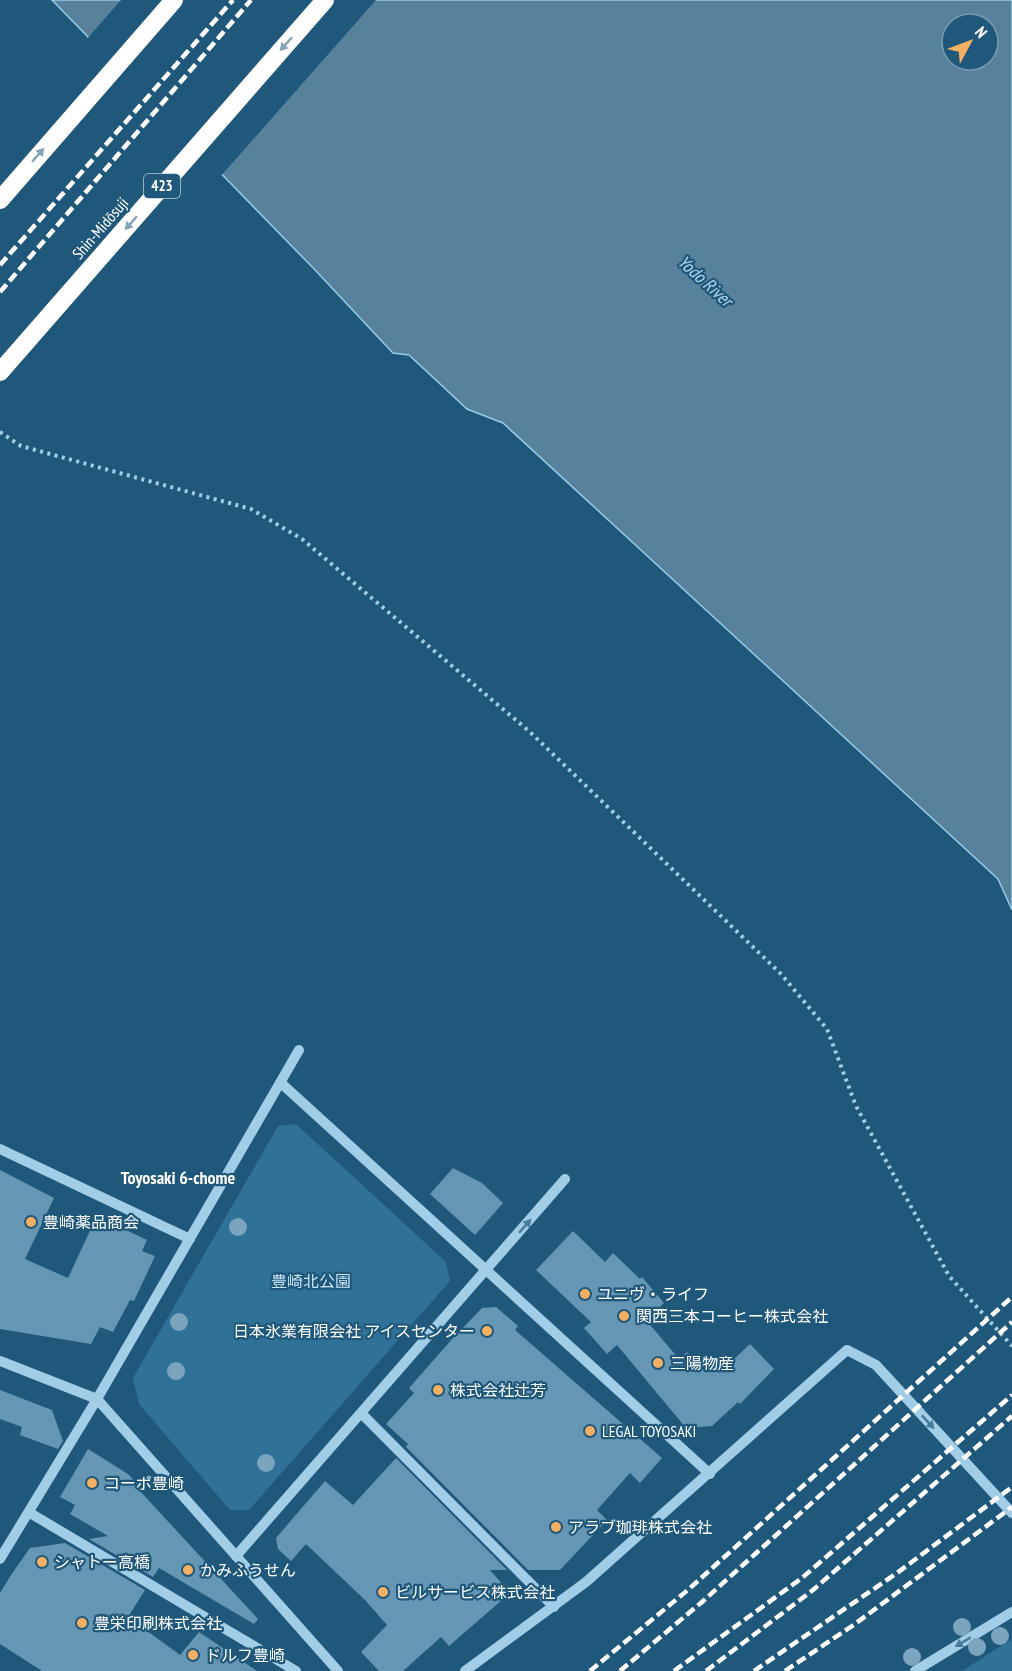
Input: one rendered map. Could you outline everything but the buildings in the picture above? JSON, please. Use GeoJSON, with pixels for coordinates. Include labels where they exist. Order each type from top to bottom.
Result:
{"type":"FeatureCollection","features":[{"type":"Feature","properties":{"kind":"highway"},"geometry":{"type":"LineString","coordinates":[[0,200],[174,0]]}},
{"type":"Feature","properties":{"kind":"highway","name":"Shin-Midōsuji"},"geometry":{"type":"LineString","coordinates":[[0,372],[325,0]]}},
{"type":"Feature","properties":{"kind":"street"},"geometry":{"type":"LineString","coordinates":[[0,1559],[30,1514],[299,1050]]}},
{"type":"Feature","properties":{"kind":"street"},"geometry":{"type":"LineString","coordinates":[[281,1083],[710,1474]]}},
{"type":"Feature","properties":{"kind":"street"},"geometry":{"type":"LineString","coordinates":[[0,1149],[190,1239]]}},
{"type":"Feature","properties":{"kind":"street"},"geometry":{"type":"LineString","coordinates":[[236,1556],[566,1179]]}},
{"type":"Feature","properties":{"kind":"street"},"geometry":{"type":"LineString","coordinates":[[465,1671],[554,1607],[710,1474],[847,1350],[876,1365],[1012,1513]]}},
{"type":"Feature","properties":{"kind":"street"},"geometry":{"type":"LineString","coordinates":[[0,1361],[97,1399],[338,1671]]}},
{"type":"Feature","properties":{"kind":"street"},"geometry":{"type":"LineString","coordinates":[[362,1414],[554,1607]]}},
{"type":"Feature","properties":{"kind":"street"},"geometry":{"type":"LineString","coordinates":[[30,1514],[296,1671]]}},
{"type":"Feature","properties":{"kind":"street"},"geometry":{"type":"LineString","coordinates":[[915,1671],[1012,1612]]}},
{"type":"Feature","properties":{"kind":"path"},"geometry":{"type":"LineString","coordinates":[[0,432],[21,446],[251,509],[302,539],[530,732],[781,974],[827,1029],[856,1106],[950,1276],[1012,1346]]}},
{"type":"Feature","properties":{"kind":"green space","name":"豊崎北公園"},"geometry":{"type":"Polygon","coordinates":[[[296,1124],[446,1262],[450,1281],[249,1510],[230,1510],[139,1404],[133,1378],[278,1126],[296,1124]]]}},
{"type":"Feature","properties":{"kind":"green space"},"geometry":{"type":"Polygon","coordinates":[[[1012,1639],[1012,1671],[962,1671],[1012,1639]]]}},
{"type":"Feature","properties":{"kind":"water","name":"Yodo River"},"geometry":{"type":"Polygon","coordinates":[[[52,0],[1012,0],[1012,910],[998,879],[503,423],[467,409],[409,355],[393,353],[52,0]]]}},
{"type":"Feature","properties":{"kind":"pier"},"geometry":{"type":"Polygon","coordinates":[[[121,0],[376,0],[220,177],[86,40],[121,0]]]}},
{"type":"Feature","properties":{"kind":"railway"},"geometry":{"type":"LineString","coordinates":[[0,265],[233,0]]}},
{"type":"Feature","properties":{"kind":"railway"},"geometry":{"type":"LineString","coordinates":[[0,292],[251,0]]}},
{"type":"Feature","properties":{"kind":"railway"},"geometry":{"type":"LineString","coordinates":[[590,1671],[689,1589],[1012,1297]]}},
{"type":"Feature","properties":{"kind":"railway"},"geometry":{"type":"LineString","coordinates":[[620,1671],[702,1602],[1012,1322]]}},
{"type":"Feature","properties":{"kind":"railway"},"geometry":{"type":"LineString","coordinates":[[674,1671],[802,1578],[1012,1395]]}},
{"type":"Feature","properties":{"kind":"railway"},"geometry":{"type":"LineString","coordinates":[[706,1671],[813,1590],[1012,1416]]}},
{"type":"Feature","properties":{"kind":"railway"},"geometry":{"type":"LineString","coordinates":[[754,1671],[897,1573],[1012,1487]]}},
{"type":"Feature","properties":{"kind":"railway"},"geometry":{"type":"LineString","coordinates":[[785,1671],[855,1624],[1012,1507]]}},
{"type":"Feature","properties":{"kind":"place","name":"豊崎薬品商会"},"geometry":{"type":"Point","coordinates":[31,1222]}},
{"type":"Feature","properties":{"kind":"place","name":"ユニヴ・ライフ"},"geometry":{"type":"Point","coordinates":[585,1294]}},
{"type":"Feature","properties":{"kind":"place","name":"関西三本コーヒー株式会社"},"geometry":{"type":"Point","coordinates":[624,1316]}},
{"type":"Feature","properties":{"kind":"place","name":"日本氷業有限会社 アイスセンター"},"geometry":{"type":"Point","coordinates":[487,1331]}},
{"type":"Feature","properties":{"kind":"place","name":"三陽物産"},"geometry":{"type":"Point","coordinates":[658,1363]}},
{"type":"Feature","properties":{"kind":"place","name":"株式会社辻芳"},"geometry":{"type":"Point","coordinates":[438,1390]}},
{"type":"Feature","properties":{"kind":"place","name":"LEGAL TOYOSAKI"},"geometry":{"type":"Point","coordinates":[590,1431]}},
{"type":"Feature","properties":{"kind":"place","name":"コーポ豊崎"},"geometry":{"type":"Point","coordinates":[92,1483]}},
{"type":"Feature","properties":{"kind":"place","name":"アラブ珈琲株式会社"},"geometry":{"type":"Point","coordinates":[556,1527]}},
{"type":"Feature","properties":{"kind":"place","name":"シャトー高橋"},"geometry":{"type":"Point","coordinates":[42,1562]}},
{"type":"Feature","properties":{"kind":"place","name":"かみふうせん"},"geometry":{"type":"Point","coordinates":[188,1570]}},
{"type":"Feature","properties":{"kind":"place","name":"ビルサービス株式会社"},"geometry":{"type":"Point","coordinates":[383,1592]}},
{"type":"Feature","properties":{"kind":"place","name":"豊栄印刷株式会社"},"geometry":{"type":"Point","coordinates":[82,1623]}},
{"type":"Feature","properties":{"kind":"place","name":"ドルフ豊崎"},"geometry":{"type":"Point","coordinates":[193,1655]}},
{"type":"Feature","properties":{"kind":"district","name":"Toyosaki 6-chome"},"geometry":{"type":"Point","coordinates":[178,1178]}}]}
